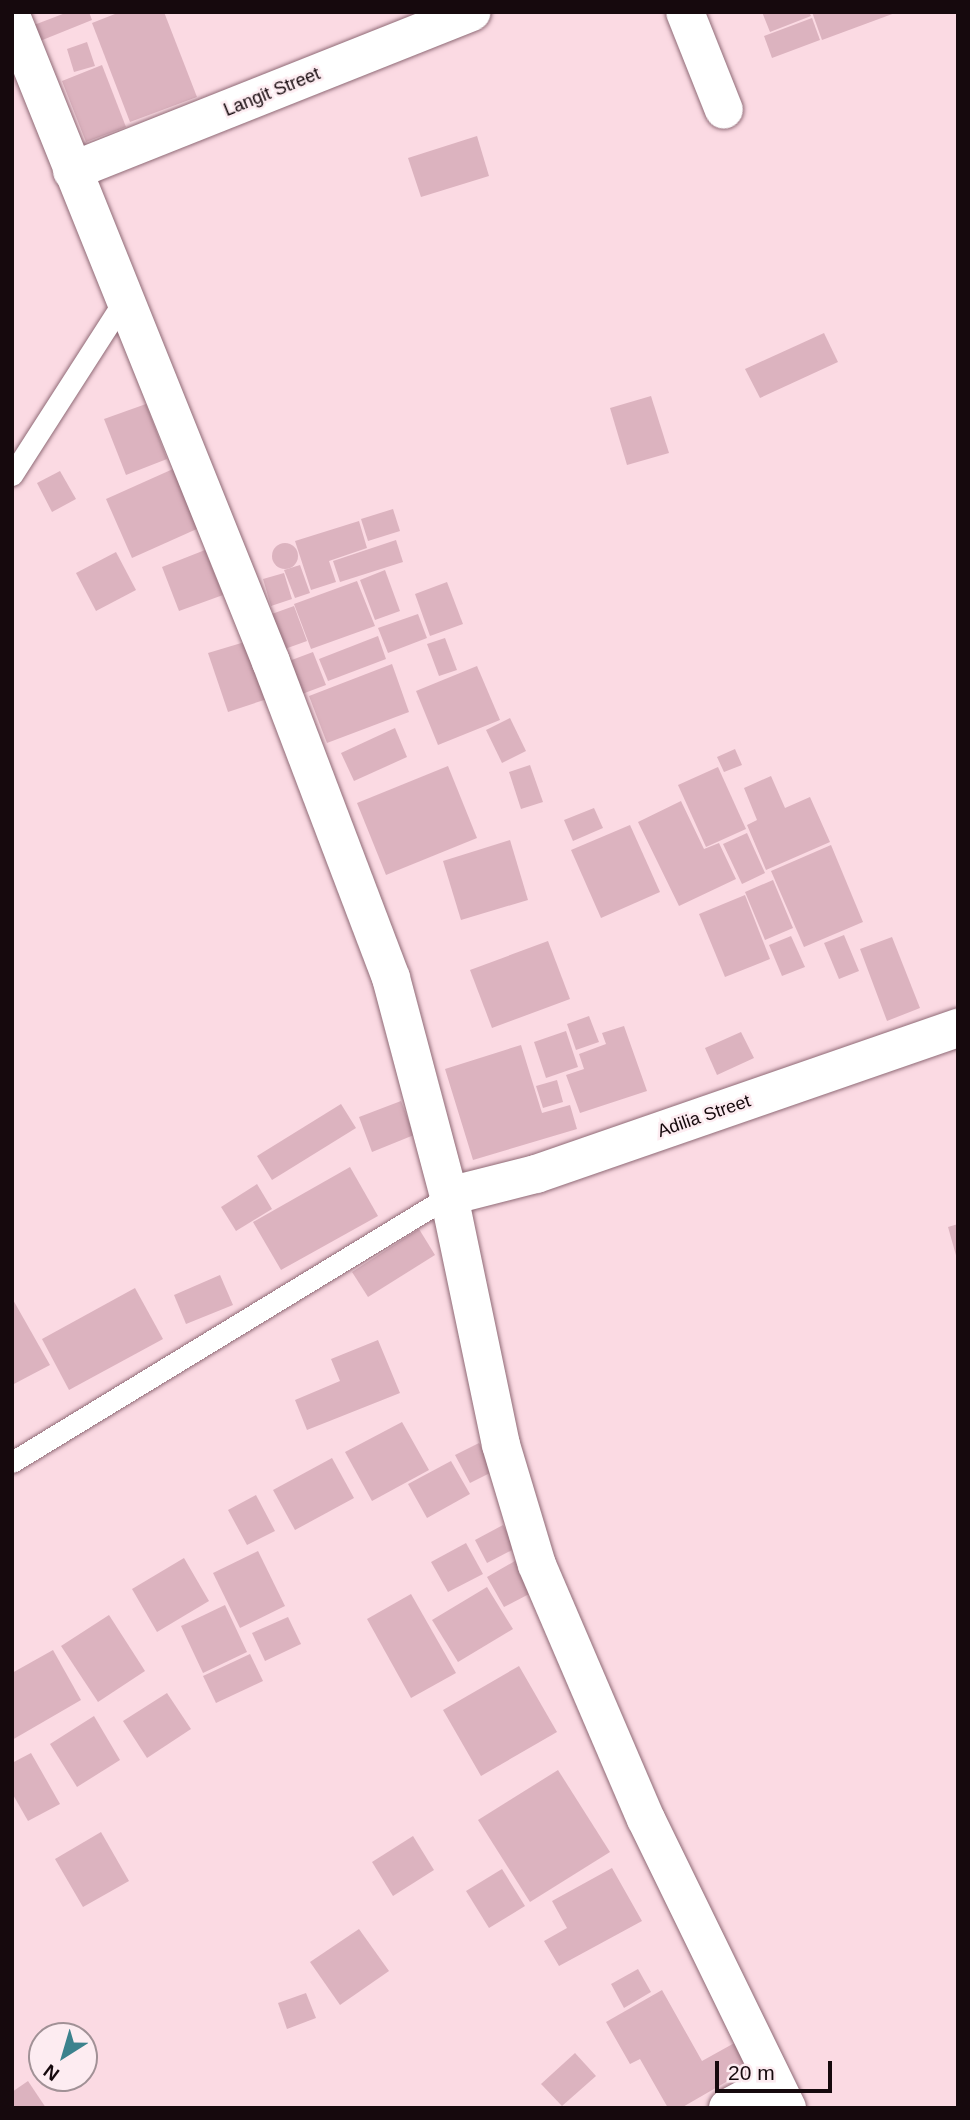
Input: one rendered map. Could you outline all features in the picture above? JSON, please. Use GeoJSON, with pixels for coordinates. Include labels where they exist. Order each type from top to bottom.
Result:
{"type":"FeatureCollection","features":[{"type":"Feature","properties":{"kind":"street","name":"Langit Street"},"geometry":{"type":"LineString","coordinates":[[72,171],[471,12]]}},
{"type":"Feature","properties":{"kind":"street"},"geometry":{"type":"LineString","coordinates":[[685,12],[724,110]]}},
{"type":"Feature","properties":{"kind":"street"},"geometry":{"type":"LineString","coordinates":[[12,18],[26,100],[72,171],[123,302],[206,498],[391,978],[449,1196],[500,1445],[537,1565],[646,1819],[781,2095],[728,2108]]}},
{"type":"Feature","properties":{"kind":"street","name":"Adilia Street"},"geometry":{"type":"LineString","coordinates":[[449,1196],[536,1174],[958,1028]]}},
{"type":"Feature","properties":{"kind":"lane"},"geometry":{"type":"LineString","coordinates":[[12,474],[123,302]]}},
{"type":"Feature","properties":{"kind":"lane"},"geometry":{"type":"LineString","coordinates":[[12,1462],[449,1196]]}},
{"type":"Feature","properties":{"kind":"building"},"geometry":{"type":"Polygon","coordinates":[[[68,12],[89,12],[92,20],[40,41],[34,25],[68,12]]]}},
{"type":"Feature","properties":{"kind":"building"},"geometry":{"type":"Polygon","coordinates":[[[120,12],[164,12],[197,97],[130,122],[92,23],[120,12]]]}},
{"type":"Feature","properties":{"kind":"building"},"geometry":{"type":"Polygon","coordinates":[[[762,12],[809,12],[811,16],[770,32],[762,12]]]}},
{"type":"Feature","properties":{"kind":"building"},"geometry":{"type":"Polygon","coordinates":[[[812,12],[895,12],[895,13],[822,40],[812,12]]]}},
{"type":"Feature","properties":{"kind":"building"},"geometry":{"type":"Polygon","coordinates":[[[812,18],[820,40],[772,58],[764,36],[812,18]]]}},
{"type":"Feature","properties":{"kind":"building"},"geometry":{"type":"Polygon","coordinates":[[[87,42],[95,66],[74,72],[67,49],[87,42]]]}},
{"type":"Feature","properties":{"kind":"building"},"geometry":{"type":"Polygon","coordinates":[[[102,65],[126,127],[86,142],[62,81],[102,65]]]}},
{"type":"Feature","properties":{"kind":"building"},"geometry":{"type":"Polygon","coordinates":[[[477,136],[489,176],[421,197],[408,158],[477,136]]]}},
{"type":"Feature","properties":{"kind":"building"},"geometry":{"type":"Polygon","coordinates":[[[824,333],[838,362],[760,398],[745,369],[824,333]]]}},
{"type":"Feature","properties":{"kind":"building"},"geometry":{"type":"Polygon","coordinates":[[[651,396],[669,453],[627,465],[610,408],[651,396]]]}},
{"type":"Feature","properties":{"kind":"building"},"geometry":{"type":"Polygon","coordinates":[[[146,404],[167,459],[126,475],[104,419],[146,404]]]}},
{"type":"Feature","properties":{"kind":"building"},"geometry":{"type":"Polygon","coordinates":[[[173,469],[199,528],[132,558],[106,499],[173,469]]]}},
{"type":"Feature","properties":{"kind":"building"},"geometry":{"type":"Polygon","coordinates":[[[60,471],[76,499],[52,512],[37,483],[60,471]]]}},
{"type":"Feature","properties":{"kind":"building"},"geometry":{"type":"Polygon","coordinates":[[[393,509],[400,531],[368,541],[361,519],[393,509]]]}},
{"type":"Feature","properties":{"kind":"building"},"geometry":{"type":"Polygon","coordinates":[[[359,521],[367,548],[329,561],[336,582],[311,590],[295,541],[359,521]]]}},
{"type":"Feature","properties":{"kind":"building"},"geometry":{"type":"Polygon","coordinates":[[[396,540],[403,562],[340,582],[333,561],[396,540]]]}},
{"type":"Feature","properties":{"kind":"building"},"geometry":{"type":"Polygon","coordinates":[[[285,543],[294,547],[298,556],[294,565],[285,569],[276,565],[272,556],[276,547],[285,543]]]}},
{"type":"Feature","properties":{"kind":"building"},"geometry":{"type":"Polygon","coordinates":[[[205,550],[223,595],[179,611],[162,567],[205,550]]]}},
{"type":"Feature","properties":{"kind":"building"},"geometry":{"type":"Polygon","coordinates":[[[116,552],[136,590],[96,611],[76,573],[116,552]]]}},
{"type":"Feature","properties":{"kind":"building"},"geometry":{"type":"Polygon","coordinates":[[[300,565],[310,593],[295,598],[284,570],[300,565]]]}},
{"type":"Feature","properties":{"kind":"building"},"geometry":{"type":"Polygon","coordinates":[[[385,570],[400,611],[375,620],[360,580],[385,570]]]}},
{"type":"Feature","properties":{"kind":"building"},"geometry":{"type":"Polygon","coordinates":[[[284,573],[292,599],[271,606],[263,579],[284,573]]]}},
{"type":"Feature","properties":{"kind":"building"},"geometry":{"type":"Polygon","coordinates":[[[357,581],[375,626],[311,649],[294,604],[357,581]]]}},
{"type":"Feature","properties":{"kind":"building"},"geometry":{"type":"Polygon","coordinates":[[[447,582],[463,624],[430,636],[415,594],[447,582]]]}},
{"type":"Feature","properties":{"kind":"building"},"geometry":{"type":"Polygon","coordinates":[[[294,606],[307,641],[282,650],[269,615],[294,606]]]}},
{"type":"Feature","properties":{"kind":"building"},"geometry":{"type":"Polygon","coordinates":[[[418,614],[427,638],[388,653],[378,628],[418,614]]]}},
{"type":"Feature","properties":{"kind":"building"},"geometry":{"type":"Polygon","coordinates":[[[378,636],[386,659],[328,681],[319,659],[378,636]]]}},
{"type":"Feature","properties":{"kind":"building"},"geometry":{"type":"Polygon","coordinates":[[[445,638],[457,670],[439,676],[427,644],[445,638]]]}},
{"type":"Feature","properties":{"kind":"building"},"geometry":{"type":"Polygon","coordinates":[[[248,641],[267,699],[228,712],[208,653],[248,641]]]}},
{"type":"Feature","properties":{"kind":"building"},"geometry":{"type":"Polygon","coordinates":[[[313,652],[326,685],[302,694],[289,661],[313,652]]]}},
{"type":"Feature","properties":{"kind":"building"},"geometry":{"type":"Polygon","coordinates":[[[392,664],[409,712],[327,743],[309,696],[392,664]]]}},
{"type":"Feature","properties":{"kind":"building"},"geometry":{"type":"Polygon","coordinates":[[[477,666],[500,720],[438,745],[416,691],[477,666]]]}},
{"type":"Feature","properties":{"kind":"building"},"geometry":{"type":"Polygon","coordinates":[[[510,718],[526,751],[502,763],[486,730],[510,718]]]}},
{"type":"Feature","properties":{"kind":"building"},"geometry":{"type":"Polygon","coordinates":[[[395,728],[407,757],[354,781],[341,753],[395,728]]]}},
{"type":"Feature","properties":{"kind":"building"},"geometry":{"type":"Polygon","coordinates":[[[735,749],[742,765],[724,772],[717,757],[735,749]]]}},
{"type":"Feature","properties":{"kind":"building"},"geometry":{"type":"Polygon","coordinates":[[[530,765],[543,802],[521,809],[509,772],[530,765]]]}},
{"type":"Feature","properties":{"kind":"building"},"geometry":{"type":"Polygon","coordinates":[[[448,766],[477,838],[386,875],[357,803],[448,766]]]}},
{"type":"Feature","properties":{"kind":"building"},"geometry":{"type":"Polygon","coordinates":[[[718,767],[746,829],[706,847],[678,785],[718,767]]]}},
{"type":"Feature","properties":{"kind":"building"},"geometry":{"type":"Polygon","coordinates":[[[771,776],[785,808],[810,797],[830,842],[766,870],[747,825],[757,820],[744,788],[771,776]]]}},
{"type":"Feature","properties":{"kind":"building"},"geometry":{"type":"Polygon","coordinates":[[[681,801],[704,849],[719,843],[736,879],[679,906],[638,822],[681,801]]]}},
{"type":"Feature","properties":{"kind":"building"},"geometry":{"type":"Polygon","coordinates":[[[594,808],[603,828],[573,841],[564,820],[594,808]]]}},
{"type":"Feature","properties":{"kind":"building"},"geometry":{"type":"Polygon","coordinates":[[[630,825],[660,892],[601,918],[571,850],[630,825]]]}},
{"type":"Feature","properties":{"kind":"building"},"geometry":{"type":"Polygon","coordinates":[[[747,833],[765,873],[742,884],[723,844],[747,833]]]}},
{"type":"Feature","properties":{"kind":"building"},"geometry":{"type":"Polygon","coordinates":[[[510,840],[528,900],[461,920],[443,861],[510,840]]]}},
{"type":"Feature","properties":{"kind":"building"},"geometry":{"type":"Polygon","coordinates":[[[831,845],[863,922],[804,947],[771,871],[831,845]]]}},
{"type":"Feature","properties":{"kind":"building"},"geometry":{"type":"Polygon","coordinates":[[[773,880],[793,928],[765,940],[745,892],[773,880]]]}},
{"type":"Feature","properties":{"kind":"building"},"geometry":{"type":"Polygon","coordinates":[[[745,895],[770,959],[725,977],[699,914],[745,895]]]}},
{"type":"Feature","properties":{"kind":"building"},"geometry":{"type":"Polygon","coordinates":[[[844,935],[859,971],[839,979],[824,943],[844,935]]]}},
{"type":"Feature","properties":{"kind":"building"},"geometry":{"type":"Polygon","coordinates":[[[791,936],[805,967],[782,976],[769,945],[791,936]]]}},
{"type":"Feature","properties":{"kind":"building"},"geometry":{"type":"Polygon","coordinates":[[[892,937],[920,1008],[887,1021],[860,949],[892,937]]]}},
{"type":"Feature","properties":{"kind":"building"},"geometry":{"type":"Polygon","coordinates":[[[548,941],[570,999],[492,1028],[470,970],[548,941]]]}},
{"type":"Feature","properties":{"kind":"building"},"geometry":{"type":"Polygon","coordinates":[[[589,1016],[599,1042],[576,1050],[567,1024],[589,1016]]]}},
{"type":"Feature","properties":{"kind":"building"},"geometry":{"type":"Polygon","coordinates":[[[624,1026],[647,1091],[580,1113],[566,1075],[584,1069],[579,1054],[606,1044],[602,1033],[624,1026]]]}},
{"type":"Feature","properties":{"kind":"building"},"geometry":{"type":"Polygon","coordinates":[[[566,1031],[578,1067],[546,1078],[534,1042],[566,1031]]]}},
{"type":"Feature","properties":{"kind":"building"},"geometry":{"type":"Polygon","coordinates":[[[741,1032],[754,1058],[717,1075],[705,1048],[741,1032]]]}},
{"type":"Feature","properties":{"kind":"building"},"geometry":{"type":"Polygon","coordinates":[[[521,1045],[542,1113],[570,1105],[577,1129],[473,1160],[445,1069],[521,1045]]]}},
{"type":"Feature","properties":{"kind":"building"},"geometry":{"type":"Polygon","coordinates":[[[557,1080],[563,1102],[543,1108],[536,1086],[557,1080]]]}},
{"type":"Feature","properties":{"kind":"building"},"geometry":{"type":"Polygon","coordinates":[[[401,1101],[414,1135],[372,1152],[359,1117],[401,1101]]]}},
{"type":"Feature","properties":{"kind":"building"},"geometry":{"type":"Polygon","coordinates":[[[341,1104],[356,1128],[272,1180],[257,1156],[341,1104]]]}},
{"type":"Feature","properties":{"kind":"building"},"geometry":{"type":"Polygon","coordinates":[[[350,1167],[378,1216],[281,1270],[253,1222],[350,1167]]]}},
{"type":"Feature","properties":{"kind":"building"},"geometry":{"type":"Polygon","coordinates":[[[257,1184],[272,1209],[236,1231],[221,1207],[257,1184]]]}},
{"type":"Feature","properties":{"kind":"building"},"geometry":{"type":"Polygon","coordinates":[[[958,1224],[958,1259],[957,1259],[948,1227],[958,1224]]]}},
{"type":"Feature","properties":{"kind":"building"},"geometry":{"type":"Polygon","coordinates":[[[419,1229],[435,1255],[368,1297],[352,1272],[419,1229]]]}},
{"type":"Feature","properties":{"kind":"building"},"geometry":{"type":"Polygon","coordinates":[[[220,1275],[233,1305],[186,1324],[174,1295],[220,1275]]]}},
{"type":"Feature","properties":{"kind":"building"},"geometry":{"type":"Polygon","coordinates":[[[135,1288],[163,1339],[69,1390],[42,1339],[135,1288]]]}},
{"type":"Feature","properties":{"kind":"building"},"geometry":{"type":"Polygon","coordinates":[[[12,1298],[50,1365],[12,1385],[12,1298]]]}},
{"type":"Feature","properties":{"kind":"building"},"geometry":{"type":"Polygon","coordinates":[[[378,1340],[400,1393],[307,1430],[295,1400],[340,1381],[331,1359],[378,1340]]]}},
{"type":"Feature","properties":{"kind":"building"},"geometry":{"type":"Polygon","coordinates":[[[402,1422],[429,1470],[372,1501],[345,1452],[402,1422]]]}},
{"type":"Feature","properties":{"kind":"building"},"geometry":{"type":"Polygon","coordinates":[[[479,1443],[494,1471],[470,1483],[455,1455],[479,1443]]]}},
{"type":"Feature","properties":{"kind":"building"},"geometry":{"type":"Polygon","coordinates":[[[332,1458],[354,1498],[295,1530],[273,1490],[332,1458]]]}},
{"type":"Feature","properties":{"kind":"building"},"geometry":{"type":"Polygon","coordinates":[[[451,1461],[470,1494],[427,1518],[408,1484],[451,1461]]]}},
{"type":"Feature","properties":{"kind":"building"},"geometry":{"type":"Polygon","coordinates":[[[256,1495],[275,1531],[247,1545],[228,1510],[256,1495]]]}},
{"type":"Feature","properties":{"kind":"building"},"geometry":{"type":"Polygon","coordinates":[[[503,1525],[516,1548],[487,1563],[475,1540],[503,1525]]]}},
{"type":"Feature","properties":{"kind":"building"},"geometry":{"type":"Polygon","coordinates":[[[466,1543],[483,1574],[448,1592],[431,1562],[466,1543]]]}},
{"type":"Feature","properties":{"kind":"building"},"geometry":{"type":"Polygon","coordinates":[[[258,1551],[285,1606],[240,1628],[213,1573],[258,1551]]]}},
{"type":"Feature","properties":{"kind":"building"},"geometry":{"type":"Polygon","coordinates":[[[184,1558],[209,1601],[157,1632],[132,1589],[184,1558]]]}},
{"type":"Feature","properties":{"kind":"building"},"geometry":{"type":"Polygon","coordinates":[[[515,1561],[533,1592],[504,1607],[487,1577],[515,1561]]]}},
{"type":"Feature","properties":{"kind":"building"},"geometry":{"type":"Polygon","coordinates":[[[487,1587],[513,1629],[458,1662],[432,1620],[487,1587]]]}},
{"type":"Feature","properties":{"kind":"building"},"geometry":{"type":"Polygon","coordinates":[[[411,1594],[456,1673],[411,1698],[367,1619],[411,1594]]]}},
{"type":"Feature","properties":{"kind":"building"},"geometry":{"type":"Polygon","coordinates":[[[225,1605],[247,1652],[203,1673],[181,1626],[225,1605]]]}},
{"type":"Feature","properties":{"kind":"building"},"geometry":{"type":"Polygon","coordinates":[[[109,1615],[145,1671],[98,1702],[61,1646],[109,1615]]]}},
{"type":"Feature","properties":{"kind":"building"},"geometry":{"type":"Polygon","coordinates":[[[288,1617],[301,1644],[265,1661],[252,1633],[288,1617]]]}},
{"type":"Feature","properties":{"kind":"building"},"geometry":{"type":"Polygon","coordinates":[[[53,1650],[81,1700],[12,1740],[12,1673],[53,1650]]]}},
{"type":"Feature","properties":{"kind":"building"},"geometry":{"type":"Polygon","coordinates":[[[250,1654],[263,1681],[216,1703],[203,1676],[250,1654]]]}},
{"type":"Feature","properties":{"kind":"building"},"geometry":{"type":"Polygon","coordinates":[[[519,1666],[557,1732],[481,1776],[443,1710],[519,1666]]]}},
{"type":"Feature","properties":{"kind":"building"},"geometry":{"type":"Polygon","coordinates":[[[167,1693],[191,1729],[147,1758],[123,1721],[167,1693]]]}},
{"type":"Feature","properties":{"kind":"building"},"geometry":{"type":"Polygon","coordinates":[[[94,1716],[120,1760],[77,1787],[50,1744],[94,1716]]]}},
{"type":"Feature","properties":{"kind":"building"},"geometry":{"type":"Polygon","coordinates":[[[31,1753],[60,1804],[28,1821],[12,1793],[12,1763],[31,1753]]]}},
{"type":"Feature","properties":{"kind":"building"},"geometry":{"type":"Polygon","coordinates":[[[558,1770],[610,1852],[530,1902],[478,1820],[558,1770]]]}},
{"type":"Feature","properties":{"kind":"building"},"geometry":{"type":"Polygon","coordinates":[[[101,1832],[129,1881],[83,1907],[55,1859],[101,1832]]]}},
{"type":"Feature","properties":{"kind":"building"},"geometry":{"type":"Polygon","coordinates":[[[413,1836],[434,1870],[393,1896],[372,1862],[413,1836]]]}},
{"type":"Feature","properties":{"kind":"building"},"geometry":{"type":"Polygon","coordinates":[[[612,1868],[642,1921],[559,1966],[544,1941],[567,1928],[552,1901],[612,1868]]]}},
{"type":"Feature","properties":{"kind":"building"},"geometry":{"type":"Polygon","coordinates":[[[502,1869],[525,1906],[489,1928],[466,1891],[502,1869]]]}},
{"type":"Feature","properties":{"kind":"building"},"geometry":{"type":"Polygon","coordinates":[[[359,1929],[389,1971],[340,2005],[310,1962],[359,1929]]]}},
{"type":"Feature","properties":{"kind":"building"},"geometry":{"type":"Polygon","coordinates":[[[638,1969],[651,1992],[624,2008],[611,1984],[638,1969]]]}},
{"type":"Feature","properties":{"kind":"building"},"geometry":{"type":"Polygon","coordinates":[[[662,1990],[702,2061],[738,2041],[752,2067],[681,2108],[668,2108],[640,2059],[630,2064],[606,2022],[662,1990]]]}},
{"type":"Feature","properties":{"kind":"building"},"geometry":{"type":"Polygon","coordinates":[[[306,1993],[316,2018],[287,2029],[278,2003],[306,1993]]]}},
{"type":"Feature","properties":{"kind":"building"},"geometry":{"type":"Polygon","coordinates":[[[575,2053],[596,2076],[562,2106],[541,2084],[575,2053]]]}},
{"type":"Feature","properties":{"kind":"building"},"geometry":{"type":"Polygon","coordinates":[[[28,2081],[28,2092],[35,2092],[46,2108],[12,2108],[12,2092],[28,2081]]]}}]}
